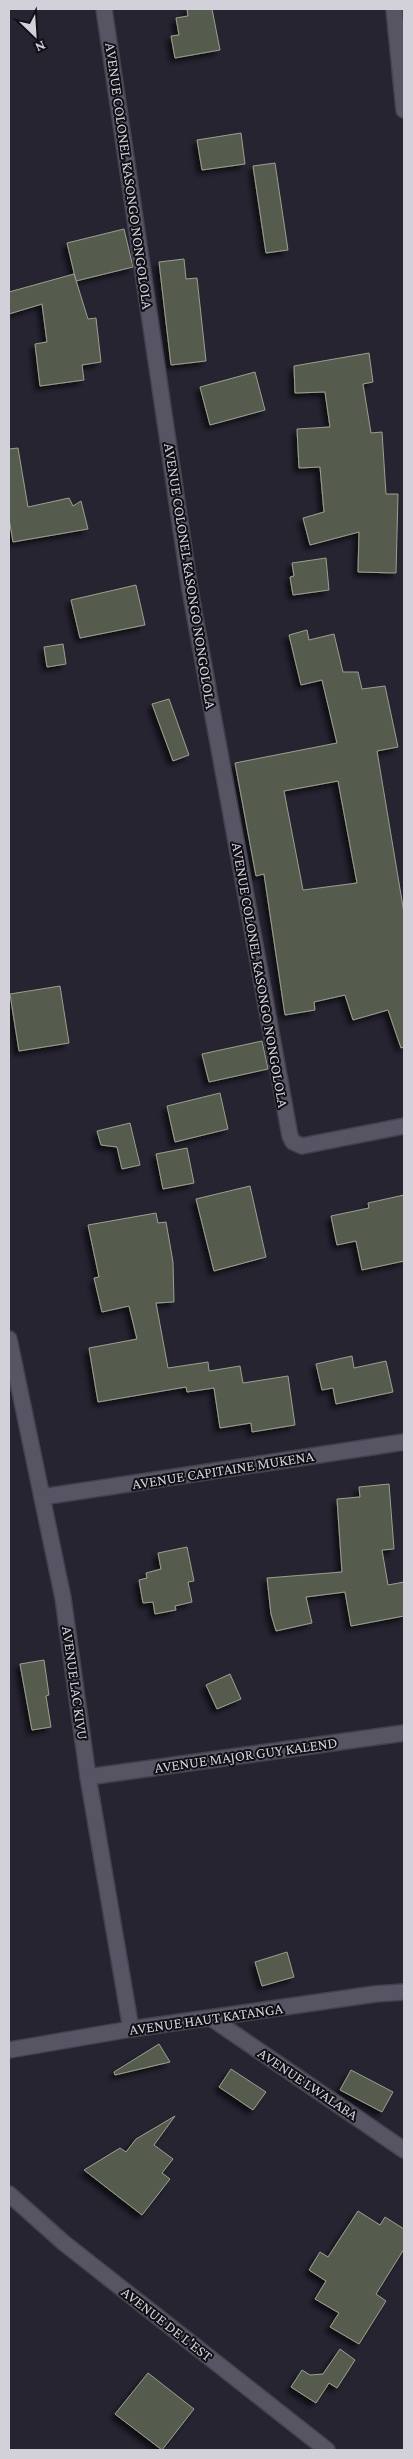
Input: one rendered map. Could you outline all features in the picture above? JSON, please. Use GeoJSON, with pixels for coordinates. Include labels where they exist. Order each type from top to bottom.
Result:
{"type":"FeatureCollection","features":[{"type":"Feature","properties":{"kind":"street","name":"AVENUE COLONEL KASONGO NONGOLOLA"},"geometry":{"type":"LineString","coordinates":[[104,9],[190,590],[292,1141],[302,1146],[404,1126]]}},
{"type":"Feature","properties":{"kind":"street"},"geometry":{"type":"LineString","coordinates":[[394,9],[404,110]]}},
{"type":"Feature","properties":{"kind":"street","name":"AVENUE LAC KIVU"},"geometry":{"type":"LineString","coordinates":[[9,1339],[63,1598],[88,1777],[131,2030]]}},
{"type":"Feature","properties":{"kind":"street","name":"AVENUE CAPITAINE MUKENA"},"geometry":{"type":"LineString","coordinates":[[42,1497],[404,1442]]}},
{"type":"Feature","properties":{"kind":"street","name":"AVENUE MAJOR GUY KALEND"},"geometry":{"type":"LineString","coordinates":[[88,1777],[404,1733]]}},
{"type":"Feature","properties":{"kind":"street","name":"AVENUE HAUT KATANGA"},"geometry":{"type":"LineString","coordinates":[[9,2050],[211,2018],[375,1994],[404,1992]]}},
{"type":"Feature","properties":{"kind":"street","name":"AVENUE LWALABA"},"geometry":{"type":"LineString","coordinates":[[211,2018],[404,2150]]}},
{"type":"Feature","properties":{"kind":"street","name":"AVENUE DE L'EST"},"geometry":{"type":"LineString","coordinates":[[9,2194],[64,2243],[327,2450]]}},
{"type":"Feature","properties":{"kind":"building"},"geometry":{"type":"Polygon","coordinates":[[[187,9],[212,9],[220,50],[175,58],[171,36],[179,35],[176,18],[188,16],[187,9]]]}},
{"type":"Feature","properties":{"kind":"building"},"geometry":{"type":"Polygon","coordinates":[[[241,133],[245,164],[202,170],[197,140],[241,133]]]}},
{"type":"Feature","properties":{"kind":"building"},"geometry":{"type":"Polygon","coordinates":[[[275,163],[288,250],[266,253],[253,166],[275,163]]]}},
{"type":"Feature","properties":{"kind":"building"},"geometry":{"type":"Polygon","coordinates":[[[124,229],[133,267],[76,281],[67,243],[124,229]]]}},
{"type":"Feature","properties":{"kind":"building"},"geometry":{"type":"Polygon","coordinates":[[[184,259],[186,279],[197,278],[206,361],[171,365],[159,262],[184,259]]]}},
{"type":"Feature","properties":{"kind":"building"},"geometry":{"type":"Polygon","coordinates":[[[74,274],[88,319],[96,318],[101,362],[82,365],[84,380],[40,386],[35,344],[47,342],[42,304],[9,314],[9,292],[74,274]]]}},
{"type":"Feature","properties":{"kind":"building"},"geometry":{"type":"Polygon","coordinates":[[[369,353],[373,382],[363,384],[371,433],[382,432],[386,494],[398,494],[396,573],[358,572],[359,532],[310,545],[303,518],[324,512],[320,467],[299,468],[297,429],[330,427],[325,392],[295,393],[294,366],[369,353]]]}},
{"type":"Feature","properties":{"kind":"building"},"geometry":{"type":"Polygon","coordinates":[[[255,372],[265,410],[210,425],[200,387],[255,372]]]}},
{"type":"Feature","properties":{"kind":"building"},"geometry":{"type":"Polygon","coordinates":[[[18,448],[28,507],[69,498],[73,506],[81,501],[88,529],[13,542],[9,518],[9,449],[18,448]]]}},
{"type":"Feature","properties":{"kind":"building"},"geometry":{"type":"Polygon","coordinates":[[[326,558],[329,590],[293,595],[290,577],[294,576],[292,563],[326,558]]]}},
{"type":"Feature","properties":{"kind":"building"},"geometry":{"type":"Polygon","coordinates":[[[136,585],[145,625],[80,638],[71,600],[136,585]]]}},
{"type":"Feature","properties":{"kind":"building"},"geometry":{"type":"Polygon","coordinates":[[[307,630],[309,640],[334,634],[343,672],[358,672],[362,689],[385,686],[398,747],[377,751],[404,913],[404,1047],[401,1048],[388,1010],[353,1020],[345,995],[314,1002],[315,1010],[285,1015],[264,874],[256,876],[235,763],[337,743],[322,680],[301,685],[289,635],[307,630]],[[338,781],[284,791],[303,890],[357,883],[338,781]]]}},
{"type":"Feature","properties":{"kind":"building"},"geometry":{"type":"Polygon","coordinates":[[[63,644],[66,664],[47,667],[44,647],[63,644]]]}},
{"type":"Feature","properties":{"kind":"building"},"geometry":{"type":"Polygon","coordinates":[[[169,699],[189,755],[173,761],[152,704],[169,699]]]}},
{"type":"Feature","properties":{"kind":"building"},"geometry":{"type":"Polygon","coordinates":[[[60,986],[69,1043],[19,1051],[10,994],[60,986]]]}},
{"type":"Feature","properties":{"kind":"building"},"geometry":{"type":"Polygon","coordinates":[[[262,1041],[268,1069],[209,1082],[202,1054],[262,1041]]]}},
{"type":"Feature","properties":{"kind":"building"},"geometry":{"type":"Polygon","coordinates":[[[220,1093],[228,1129],[175,1142],[167,1106],[220,1093]]]}},
{"type":"Feature","properties":{"kind":"building"},"geometry":{"type":"Polygon","coordinates":[[[130,1123],[140,1165],[122,1169],[117,1147],[101,1145],[97,1131],[130,1123]]]}},
{"type":"Feature","properties":{"kind":"building"},"geometry":{"type":"Polygon","coordinates":[[[187,1148],[194,1183],[163,1189],[156,1154],[187,1148]]]}},
{"type":"Feature","properties":{"kind":"building"},"geometry":{"type":"Polygon","coordinates":[[[250,1186],[266,1257],[214,1271],[196,1199],[250,1186]]]}},
{"type":"Feature","properties":{"kind":"building"},"geometry":{"type":"Polygon","coordinates":[[[404,1195],[404,1261],[362,1270],[356,1241],[337,1245],[331,1216],[369,1208],[368,1203],[404,1195]]]}},
{"type":"Feature","properties":{"kind":"building"},"geometry":{"type":"Polygon","coordinates":[[[156,1213],[158,1223],[166,1222],[173,1262],[174,1302],[156,1303],[168,1368],[208,1362],[209,1371],[240,1366],[243,1383],[288,1376],[295,1425],[252,1432],[251,1423],[220,1428],[214,1388],[187,1392],[186,1387],[98,1402],[89,1348],[137,1339],[129,1306],[102,1312],[94,1278],[99,1277],[88,1225],[156,1213]]]}},
{"type":"Feature","properties":{"kind":"building"},"geometry":{"type":"Polygon","coordinates":[[[352,1356],[354,1368],[386,1361],[393,1392],[336,1404],[333,1388],[322,1390],[316,1364],[352,1356]]]}},
{"type":"Feature","properties":{"kind":"building"},"geometry":{"type":"Polygon","coordinates":[[[389,1484],[394,1549],[382,1550],[388,1585],[404,1582],[404,1616],[351,1626],[345,1592],[306,1597],[312,1623],[276,1631],[271,1614],[267,1578],[342,1572],[337,1499],[360,1497],[359,1487],[389,1484]]]}},
{"type":"Feature","properties":{"kind":"building"},"geometry":{"type":"Polygon","coordinates":[[[187,1547],[194,1581],[188,1582],[192,1602],[175,1606],[176,1610],[155,1614],[153,1602],[143,1603],[139,1580],[147,1578],[146,1573],[161,1569],[158,1553],[187,1547]]]}},
{"type":"Feature","properties":{"kind":"building"},"geometry":{"type":"Polygon","coordinates":[[[44,1660],[49,1695],[46,1696],[51,1727],[32,1730],[20,1664],[44,1660]]]}},
{"type":"Feature","properties":{"kind":"building"},"geometry":{"type":"Polygon","coordinates":[[[230,1674],[241,1699],[217,1709],[206,1685],[230,1674]]]}},
{"type":"Feature","properties":{"kind":"building"},"geometry":{"type":"Polygon","coordinates":[[[287,1952],[294,1977],[262,1986],[255,1962],[287,1952]]]}},
{"type":"Feature","properties":{"kind":"building"},"geometry":{"type":"Polygon","coordinates":[[[159,2044],[170,2062],[115,2075],[114,2072],[159,2044]]]}},
{"type":"Feature","properties":{"kind":"building"},"geometry":{"type":"Polygon","coordinates":[[[231,2069],[266,2092],[253,2110],[219,2087],[231,2069]]]}},
{"type":"Feature","properties":{"kind":"building"},"geometry":{"type":"Polygon","coordinates":[[[351,2070],[393,2092],[382,2112],[340,2090],[351,2070]]]}},
{"type":"Feature","properties":{"kind":"building"},"geometry":{"type":"Polygon","coordinates":[[[175,2116],[154,2145],[173,2159],[162,2173],[170,2179],[142,2215],[84,2170],[120,2148],[126,2152],[136,2139],[175,2116]]]}},
{"type":"Feature","properties":{"kind":"building"},"geometry":{"type":"Polygon","coordinates":[[[358,2211],[380,2225],[385,2217],[404,2229],[404,2249],[376,2294],[386,2301],[359,2344],[330,2327],[339,2313],[315,2299],[326,2281],[309,2270],[320,2252],[328,2257],[358,2211]]]}},
{"type":"Feature","properties":{"kind":"building"},"geometry":{"type":"Polygon","coordinates":[[[340,2349],[355,2360],[337,2388],[329,2383],[316,2403],[291,2387],[302,2370],[310,2375],[323,2374],[340,2349]]]}},
{"type":"Feature","properties":{"kind":"building"},"geometry":{"type":"Polygon","coordinates":[[[148,2373],[194,2409],[162,2450],[115,2414],[148,2373]]]}}]}
